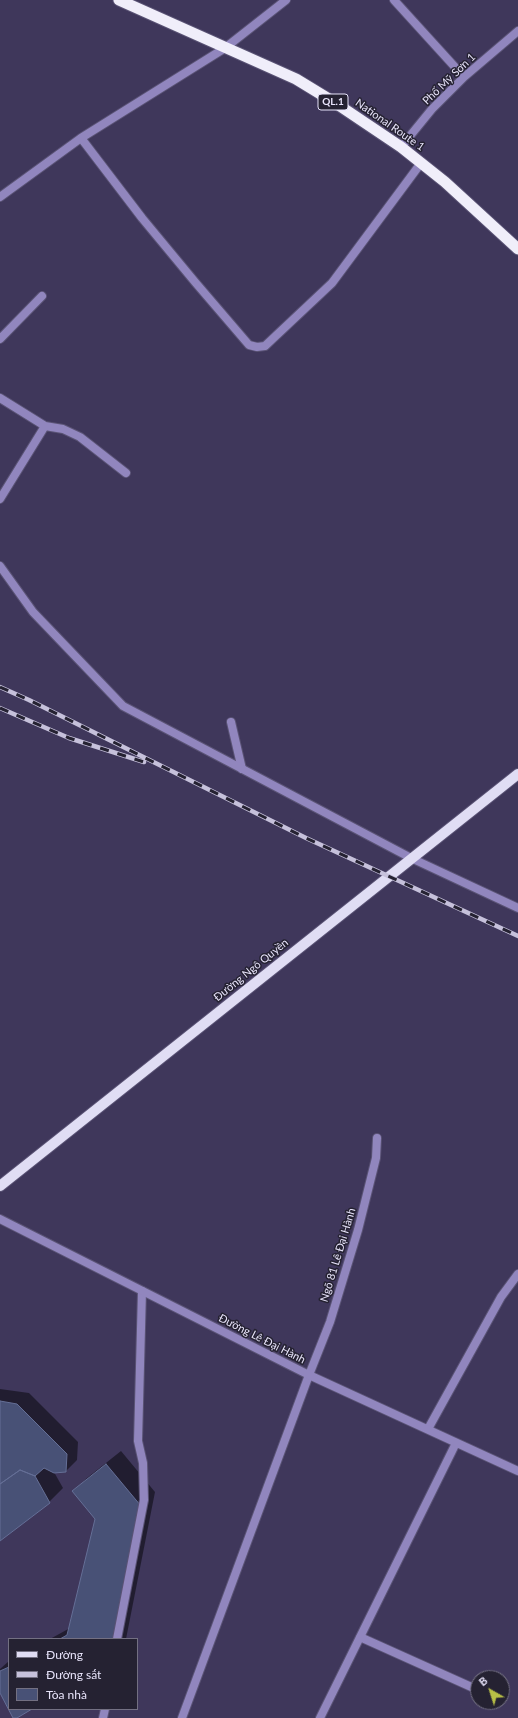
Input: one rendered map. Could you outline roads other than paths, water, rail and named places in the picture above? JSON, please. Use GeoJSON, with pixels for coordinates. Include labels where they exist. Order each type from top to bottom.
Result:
{"type":"FeatureCollection","features":[{"type":"Feature","properties":{"kind":"highway","name":"National Route 1"},"geometry":{"type":"LineString","coordinates":[[119,0],[296,79],[337,104],[401,147],[445,182],[518,250]]}},
{"type":"Feature","properties":{"kind":"main road","name":"Đường Ngô Quyền"},"geometry":{"type":"LineString","coordinates":[[0,1186],[518,774]]}},
{"type":"Feature","properties":{"kind":"street"},"geometry":{"type":"LineString","coordinates":[[0,197],[81,138],[225,48],[286,0]]}},
{"type":"Feature","properties":{"kind":"street"},"geometry":{"type":"LineString","coordinates":[[394,0],[464,77]]}},
{"type":"Feature","properties":{"kind":"street","name":"Phố Mỹ Sơn 1"},"geometry":{"type":"LineString","coordinates":[[401,147],[432,109],[464,77],[518,31]]}},
{"type":"Feature","properties":{"kind":"street"},"geometry":{"type":"LineString","coordinates":[[81,138],[142,218],[195,282],[249,345],[257,347],[265,346],[332,283],[421,163]]}},
{"type":"Feature","properties":{"kind":"street"},"geometry":{"type":"LineString","coordinates":[[0,339],[42,296]]}},
{"type":"Feature","properties":{"kind":"street"},"geometry":{"type":"LineString","coordinates":[[0,398],[45,426],[63,429],[80,437],[126,473]]}},
{"type":"Feature","properties":{"kind":"street"},"geometry":{"type":"LineString","coordinates":[[0,499],[45,426]]}},
{"type":"Feature","properties":{"kind":"street"},"geometry":{"type":"LineString","coordinates":[[0,566],[33,612],[123,706],[412,858],[518,908]]}},
{"type":"Feature","properties":{"kind":"street"},"geometry":{"type":"LineString","coordinates":[[231,722],[242,769]]}},
{"type":"Feature","properties":{"kind":"street","name":"Ngõ 81 Lê Đại Hành"},"geometry":{"type":"LineString","coordinates":[[182,1718],[330,1322],[358,1230],[376,1158],[377,1138]]}},
{"type":"Feature","properties":{"kind":"street","name":"Đường Lê Đại Hành"},"geometry":{"type":"LineString","coordinates":[[0,1219],[309,1375],[518,1471]]}},
{"type":"Feature","properties":{"kind":"street"},"geometry":{"type":"LineString","coordinates":[[428,1430],[502,1297],[518,1274]]}},
{"type":"Feature","properties":{"kind":"street"},"geometry":{"type":"LineString","coordinates":[[117,1638],[144,1500],[143,1463],[138,1441],[142,1291]]}},
{"type":"Feature","properties":{"kind":"street"},"geometry":{"type":"LineString","coordinates":[[320,1718],[456,1443]]}},
{"type":"Feature","properties":{"kind":"street"},"geometry":{"type":"LineString","coordinates":[[360,1637],[470,1686]]}},
{"type":"Feature","properties":{"kind":"railway"},"geometry":{"type":"LineString","coordinates":[[0,687],[306,838],[518,936]]}},
{"type":"Feature","properties":{"kind":"railway"},"geometry":{"type":"LineString","coordinates":[[0,708],[69,738],[144,762]]}}]}
